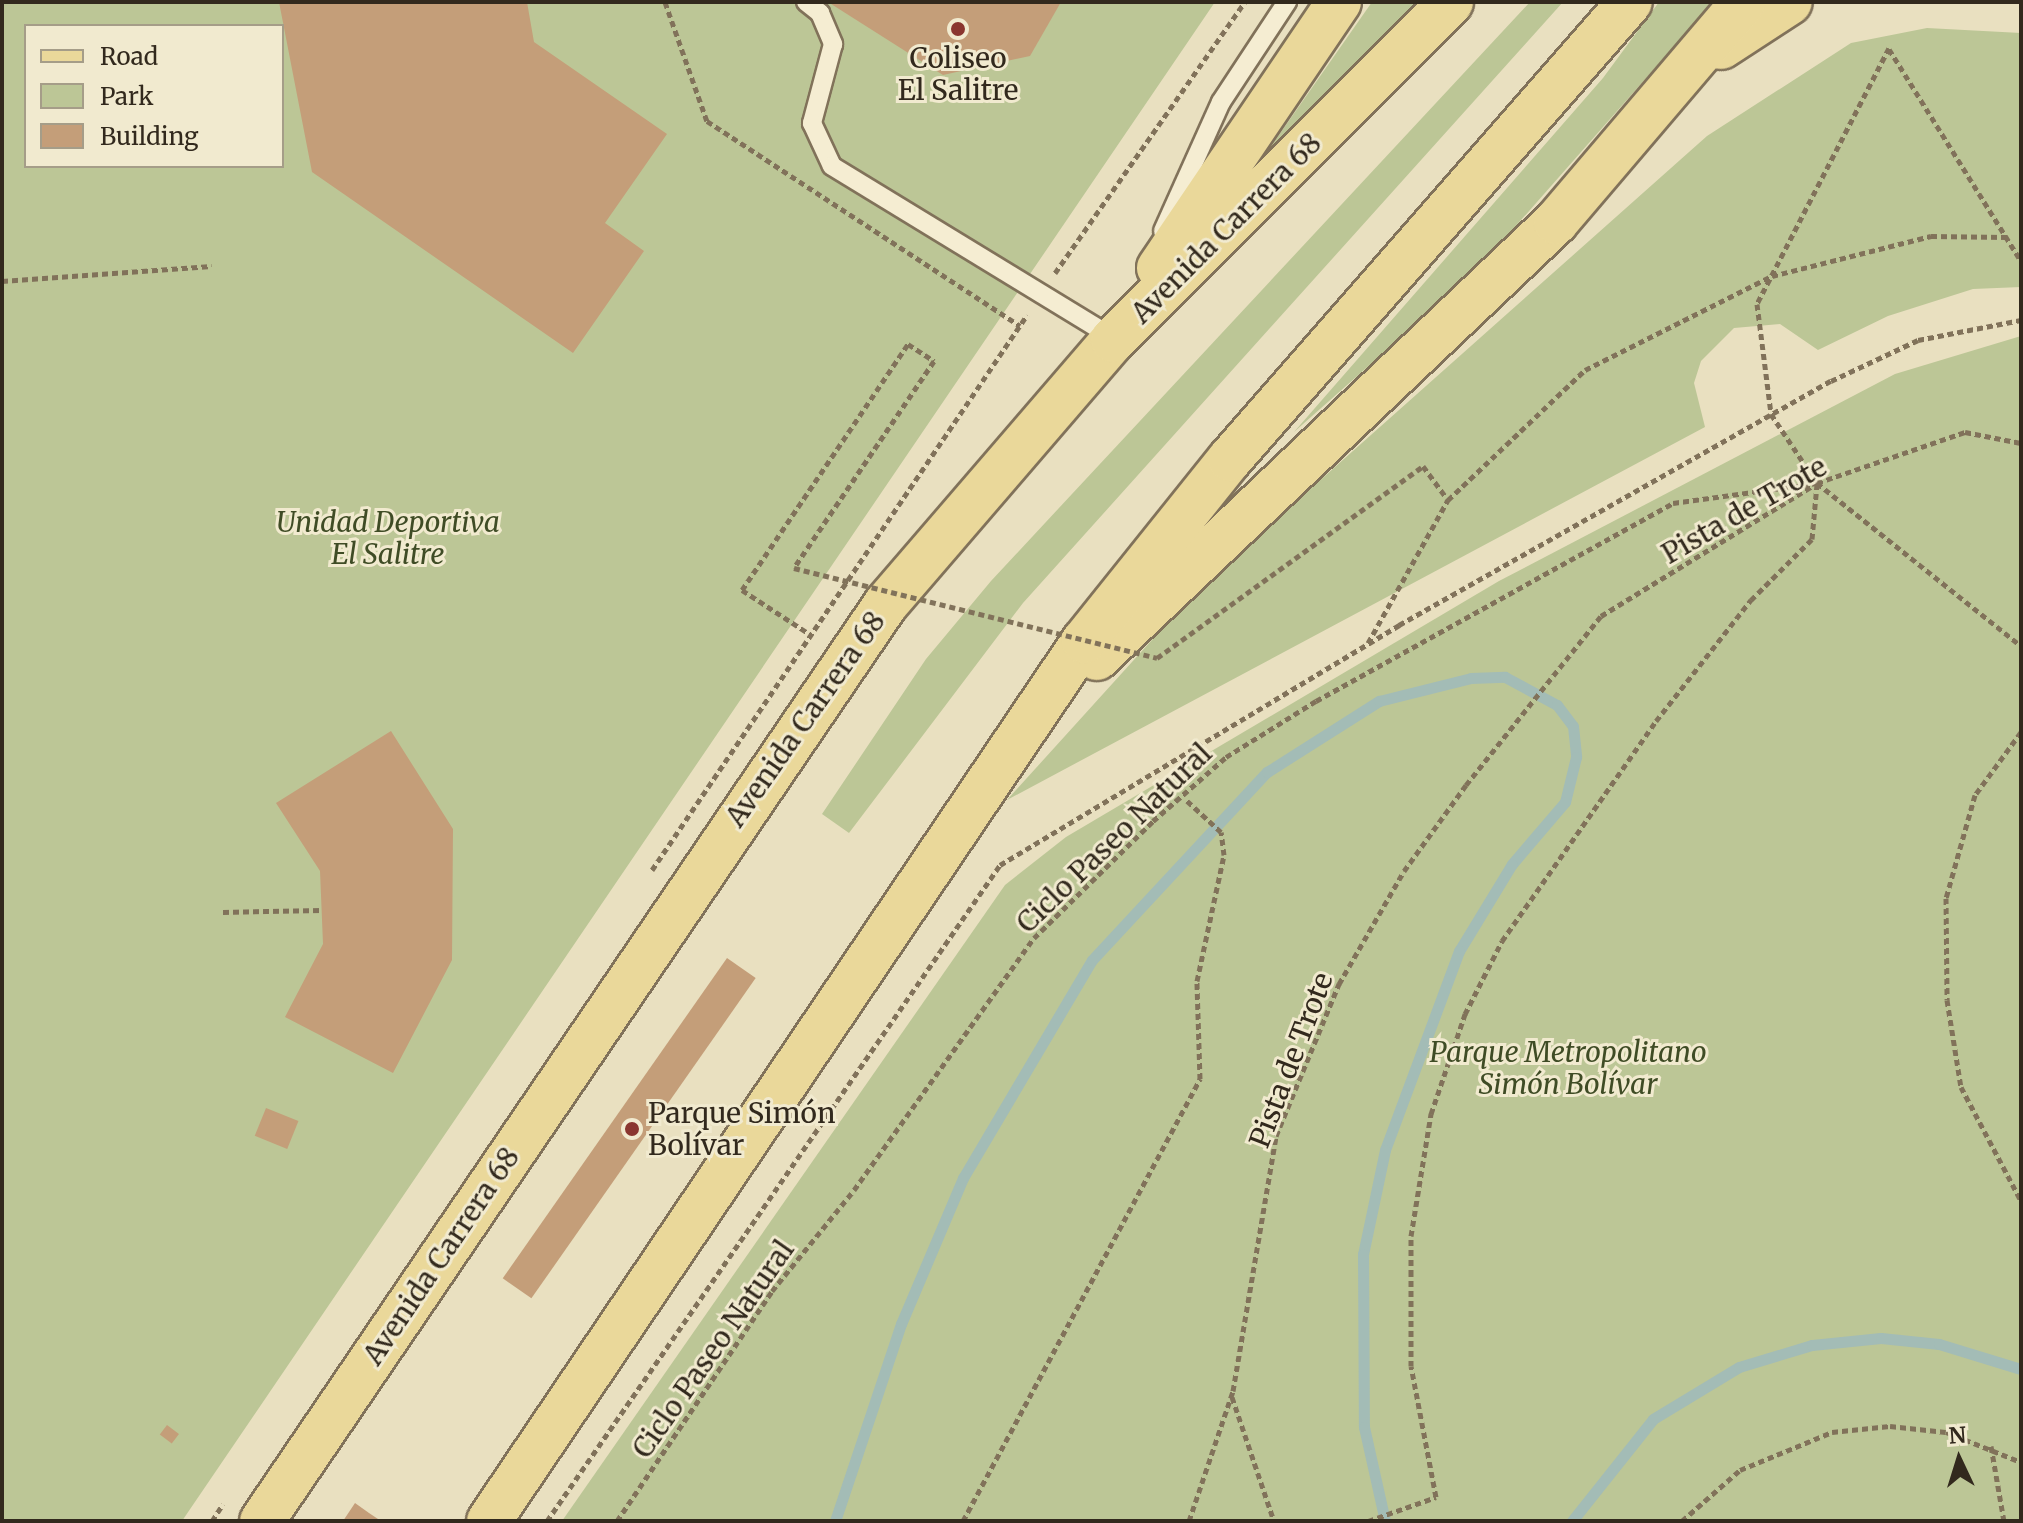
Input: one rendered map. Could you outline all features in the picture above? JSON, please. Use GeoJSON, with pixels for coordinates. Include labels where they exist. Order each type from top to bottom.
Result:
{"type":"FeatureCollection","features":[{"type":"Feature","properties":{"kind":"main road"},"geometry":{"type":"LineString","coordinates":[[1113,340],[1339,2]]}},
{"type":"Feature","properties":{"kind":"main road","name":"Avenida Carrera 68"},"geometry":{"type":"LineString","coordinates":[[262,1521],[876,617],[1113,340],[1451,2]]}},
{"type":"Feature","properties":{"kind":"main road"},"geometry":{"type":"LineString","coordinates":[[489,1521],[1023,728],[1172,528],[1630,2]]}},
{"type":"Feature","properties":{"kind":"main road"},"geometry":{"type":"LineString","coordinates":[[1023,728],[1556,222],[1743,2]]}},
{"type":"Feature","properties":{"kind":"main road"},"geometry":{"type":"LineString","coordinates":[[1686,71],[1790,2]]}},
{"type":"Feature","properties":{"kind":"lane"},"geometry":{"type":"LineString","coordinates":[[806,2],[820,13],[833,44],[812,123],[832,166],[1113,340],[1221,102],[1287,2]]}},
{"type":"Feature","properties":{"kind":"path"},"geometry":{"type":"LineString","coordinates":[[2021,261],[1889,48],[1757,304],[1771,414],[1817,483],[2021,646]]}},
{"type":"Feature","properties":{"kind":"path"},"geometry":{"type":"LineString","coordinates":[[1367,643],[1448,500],[1585,370],[1772,276],[1931,236],[2006,237]]}},
{"type":"Feature","properties":{"kind":"path"},"geometry":{"type":"LineString","coordinates":[[2,281],[211,266]]}},
{"type":"Feature","properties":{"kind":"path"},"geometry":{"type":"LineString","coordinates":[[547,1521],[1000,865],[1367,643],[1771,414],[1918,340],[2021,320]]}},
{"type":"Feature","properties":{"kind":"path"},"geometry":{"type":"LineString","coordinates":[[811,635],[742,590],[908,344],[934,361],[794,568],[1157,658],[1423,466],[1448,500]]}},
{"type":"Feature","properties":{"kind":"path","name":"Pista de Trote"},"geometry":{"type":"LineString","coordinates":[[1189,1521],[1232,1396],[1276,1136],[1339,984],[1404,871],[1559,666],[1601,616],[1817,483],[1965,432],[2021,443]]}},
{"type":"Feature","properties":{"kind":"path"},"geometry":{"type":"LineString","coordinates":[[1368,1521],[1436,1497],[1411,1366],[1411,1236],[1431,1114],[1465,1014],[1502,941],[1656,721],[1751,600],[1812,539],[1817,483]]}},
{"type":"Feature","properties":{"kind":"path","name":"Ciclo Paseo Natural"},"geometry":{"type":"LineString","coordinates":[[617,1521],[755,1315],[854,1190],[1034,938],[1226,757],[1328,694],[1673,503],[1817,483]]}},
{"type":"Feature","properties":{"kind":"path"},"geometry":{"type":"LineString","coordinates":[[2021,732],[1975,795],[1946,898],[1947,1000],[1961,1087],[2021,1201]]}},
{"type":"Feature","properties":{"kind":"path"},"geometry":{"type":"LineString","coordinates":[[963,1521],[1200,1079],[1197,981],[1224,855],[1221,832],[1201,817],[1184,798]]}},
{"type":"Feature","properties":{"kind":"path"},"geometry":{"type":"LineString","coordinates":[[223,912],[322,910]]}},
{"type":"Feature","properties":{"kind":"path"},"geometry":{"type":"LineString","coordinates":[[1232,1396],[1274,1521]]}},
{"type":"Feature","properties":{"kind":"path"},"geometry":{"type":"LineString","coordinates":[[1682,1521],[1740,1470],[1832,1432],[1890,1426],[1991,1445],[2021,1462]]}},
{"type":"Feature","properties":{"kind":"path"},"geometry":{"type":"LineString","coordinates":[[1991,1445],[2004,1521]]}},
{"type":"Feature","properties":{"kind":"green space","name":"Unidad Deportiva El Salitre"},"geometry":{"type":"Polygon","coordinates":[[[2,2],[1215,2],[182,1521],[2,1521],[2,2]]]}},
{"type":"Feature","properties":{"kind":"green space"},"geometry":{"type":"Polygon","coordinates":[[[1372,2],[1418,2],[1246,182],[1372,2]]]}},
{"type":"Feature","properties":{"kind":"green space"},"geometry":{"type":"Polygon","coordinates":[[[1530,2],[1563,2],[1023,603],[849,833],[822,814],[926,659],[991,581],[1530,2]]]}},
{"type":"Feature","properties":{"kind":"green space"},"geometry":{"type":"Polygon","coordinates":[[[1659,2],[1713,2],[1477,270],[1294,432],[1603,78],[1659,2]]]}},
{"type":"Feature","properties":{"kind":"green space"},"geometry":{"type":"Polygon","coordinates":[[[1927,28],[2021,33],[2021,287],[1973,289],[1888,316],[1818,350],[1780,324],[1734,328],[1701,361],[1694,383],[1705,427],[1007,800],[1199,588],[1707,136],[1851,43],[1927,28]]]}},
{"type":"Feature","properties":{"kind":"green space","name":"Parque Metropolitano Simón Bolívar"},"geometry":{"type":"Polygon","coordinates":[[[2021,336],[2021,1521],[562,1521],[1005,885],[1066,837],[1499,581],[1895,374],[2021,336]]]}},
{"type":"Feature","properties":{"kind":"building"},"geometry":{"type":"Polygon","coordinates":[[[279,2],[527,2],[534,42],[667,134],[605,223],[644,251],[573,353],[312,172],[279,2]]]}},
{"type":"Feature","properties":{"kind":"building","name":"Coliseo El Salitre"},"geometry":{"type":"Polygon","coordinates":[[[828,2],[1061,2],[1030,56],[943,75],[828,2]]]}},
{"type":"Feature","properties":{"kind":"building"},"geometry":{"type":"Polygon","coordinates":[[[391,731],[453,829],[452,960],[393,1073],[285,1017],[323,944],[320,871],[276,803],[391,731]]]}},
{"type":"Feature","properties":{"kind":"building","name":"Parque Simón Bolívar"},"geometry":{"type":"Polygon","coordinates":[[[727,958],[756,978],[531,1298],[503,1278],[727,958]]]}},
{"type":"Feature","properties":{"kind":"building"},"geometry":{"type":"Polygon","coordinates":[[[266,1108],[298,1121],[287,1149],[255,1136],[266,1108]]]}},
{"type":"Feature","properties":{"kind":"building"},"geometry":{"type":"Polygon","coordinates":[[[167,1425],[179,1434],[172,1444],[160,1435],[167,1425]]]}},
{"type":"Feature","properties":{"kind":"building"},"geometry":{"type":"Polygon","coordinates":[[[355,1503],[369,1513],[381,1521],[343,1521],[355,1503]]]}},
{"type":"Feature","properties":{"kind":"waterway"},"geometry":{"type":"LineString","coordinates":[[835,1521],[901,1324],[963,1178],[1092,960],[1267,772],[1379,701],[1471,678],[1505,677],[1557,705],[1573,726],[1576,757],[1565,802],[1512,864],[1459,951],[1385,1150],[1363,1254],[1364,1427],[1385,1521]]}},
{"type":"Feature","properties":{"kind":"waterway"},"geometry":{"type":"LineString","coordinates":[[1572,1521],[1653,1419],[1739,1367],[1812,1345],[1881,1338],[1939,1344],[2021,1369]]}},
{"type":"Feature","properties":{"kind":"place","name":"Coliseo El Salitre"},"geometry":{"type":"Point","coordinates":[958,29]}},
{"type":"Feature","properties":{"kind":"place","name":"Parque Simón Bolívar"},"geometry":{"type":"Point","coordinates":[632,1129]}}]}
